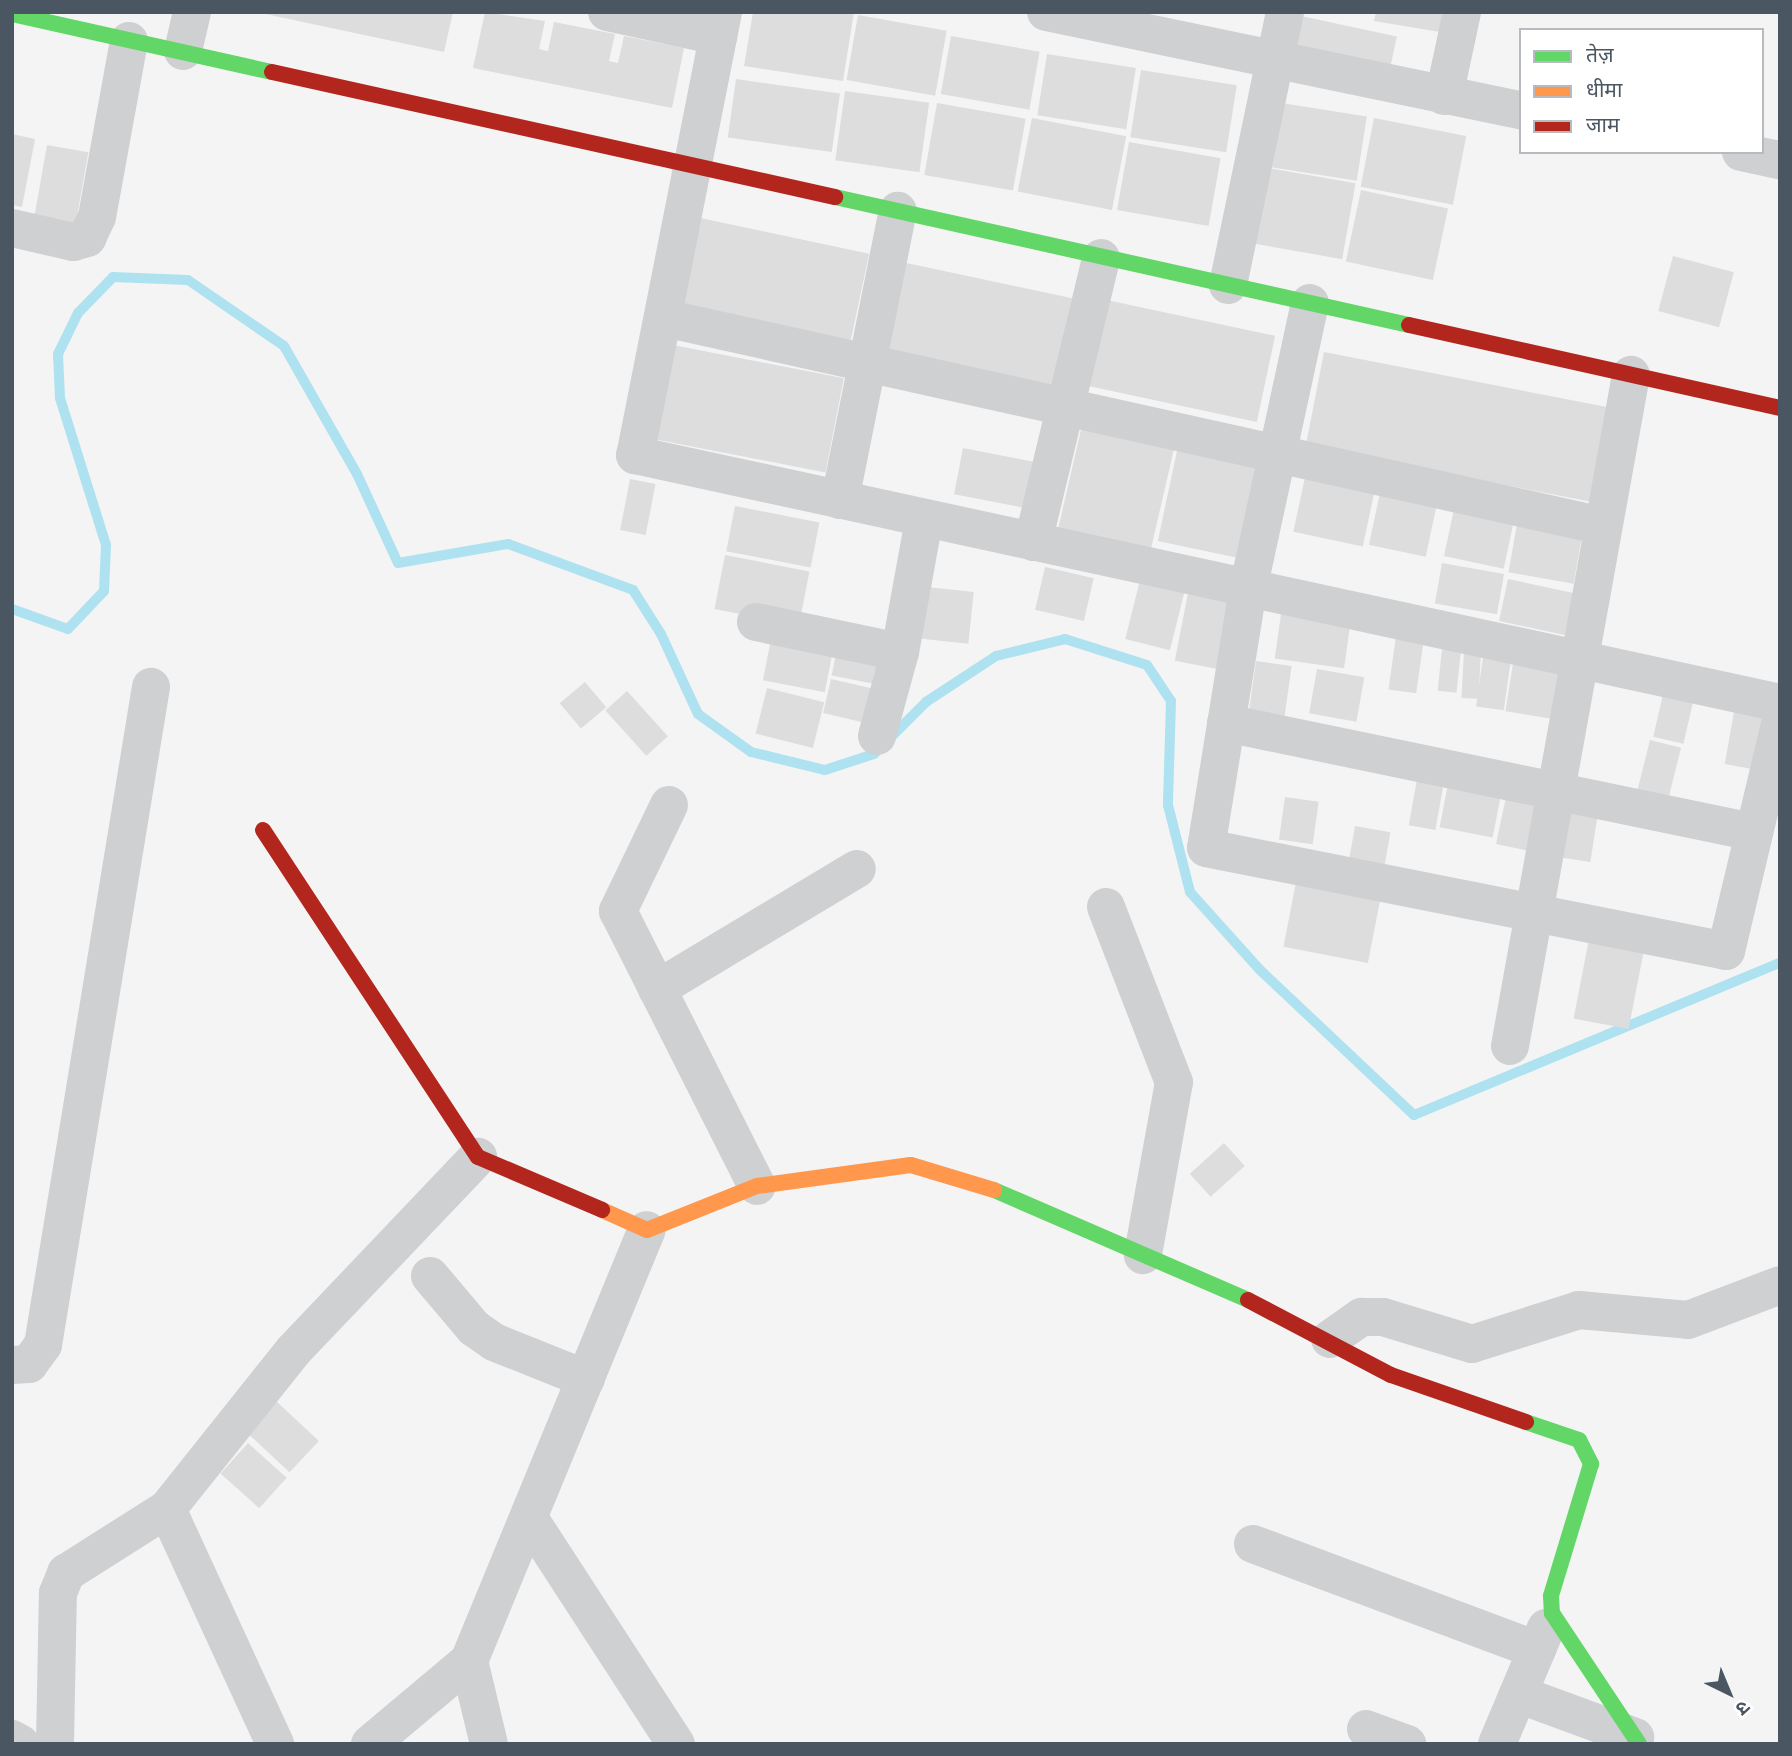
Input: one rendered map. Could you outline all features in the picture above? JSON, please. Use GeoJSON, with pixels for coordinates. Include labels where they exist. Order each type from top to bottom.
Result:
{"type":"FeatureCollection","features":[{"type":"Feature","properties":{"kind":"street"},"geometry":{"type":"LineString","coordinates":[[183,51],[192,12]]}},
{"type":"Feature","properties":{"kind":"street"},"geometry":{"type":"LineString","coordinates":[[607,12],[720,24],[635,455],[924,520],[1780,703]]}},
{"type":"Feature","properties":{"kind":"street"},"geometry":{"type":"LineString","coordinates":[[1046,12],[1111,19],[1275,62],[1519,110]]}},
{"type":"Feature","properties":{"kind":"street"},"geometry":{"type":"LineString","coordinates":[[1228,285],[1285,12]]}},
{"type":"Feature","properties":{"kind":"street"},"geometry":{"type":"LineString","coordinates":[[1444,96],[1462,12]]}},
{"type":"Feature","properties":{"kind":"street"},"geometry":{"type":"LineString","coordinates":[[12,14],[1780,408]]}},
{"type":"Feature","properties":{"kind":"street"},"geometry":{"type":"LineString","coordinates":[[12,228],[73,242],[87,238],[97,217],[129,41]]}},
{"type":"Feature","properties":{"kind":"street"},"geometry":{"type":"LineString","coordinates":[[1751,154],[1780,160]]}},
{"type":"Feature","properties":{"kind":"street"},"geometry":{"type":"LineString","coordinates":[[840,500],[898,211]]}},
{"type":"Feature","properties":{"kind":"street"},"geometry":{"type":"LineString","coordinates":[[1033,542],[1101,258]]}},
{"type":"Feature","properties":{"kind":"street"},"geometry":{"type":"LineString","coordinates":[[1310,303],[1248,589],[1206,848],[1726,951],[1780,724]]}},
{"type":"Feature","properties":{"kind":"street"},"geometry":{"type":"LineString","coordinates":[[664,318],[1603,526]]}},
{"type":"Feature","properties":{"kind":"street"},"geometry":{"type":"LineString","coordinates":[[1510,1046],[1631,375]]}},
{"type":"Feature","properties":{"kind":"street"},"geometry":{"type":"LineString","coordinates":[[877,736],[900,652],[924,520]]}},
{"type":"Feature","properties":{"kind":"street"},"geometry":{"type":"LineString","coordinates":[[756,622],[900,652]]}},
{"type":"Feature","properties":{"kind":"street"},"geometry":{"type":"LineString","coordinates":[[12,1364],[29,1364],[43,1345],[151,687]]}},
{"type":"Feature","properties":{"kind":"street"},"geometry":{"type":"LineString","coordinates":[[1226,723],[1753,832]]}},
{"type":"Feature","properties":{"kind":"street"},"geometry":{"type":"LineString","coordinates":[[669,804],[618,911],[757,1186]]}},
{"type":"Feature","properties":{"kind":"street"},"geometry":{"type":"LineString","coordinates":[[263,830],[478,1157],[647,1230],[757,1186],[911,1165],[975,1182],[1143,1255],[1329,1339],[1391,1375],[1579,1440],[1588,1449],[1591,1464],[1551,1595],[1552,1613],[1497,1744]]}},
{"type":"Feature","properties":{"kind":"street"},"geometry":{"type":"LineString","coordinates":[[656,989],[857,869]]}},
{"type":"Feature","properties":{"kind":"street"},"geometry":{"type":"LineString","coordinates":[[1106,907],[1174,1082],[1143,1255]]}},
{"type":"Feature","properties":{"kind":"street"},"geometry":{"type":"LineString","coordinates":[[55,1744],[60,1582],[75,1563],[167,1509],[294,1349],[333,1315],[478,1157]]}},
{"type":"Feature","properties":{"kind":"street"},"geometry":{"type":"LineString","coordinates":[[370,1744],[469,1661],[647,1230]]}},
{"type":"Feature","properties":{"kind":"street"},"geometry":{"type":"LineString","coordinates":[[429,1276],[474,1328],[494,1342],[586,1379]]}},
{"type":"Feature","properties":{"kind":"street"},"geometry":{"type":"LineString","coordinates":[[1329,1339],[1362,1317],[1383,1317],[1472,1344],[1580,1310],[1688,1320],[1780,1285]]}},
{"type":"Feature","properties":{"kind":"street"},"geometry":{"type":"LineString","coordinates":[[167,1509],[275,1744]]}},
{"type":"Feature","properties":{"kind":"street"},"geometry":{"type":"LineString","coordinates":[[528,1518],[676,1744]]}},
{"type":"Feature","properties":{"kind":"street"},"geometry":{"type":"LineString","coordinates":[[1253,1544],[1537,1650]]}},
{"type":"Feature","properties":{"kind":"street"},"geometry":{"type":"LineString","coordinates":[[1552,1613],[1637,1740]]}},
{"type":"Feature","properties":{"kind":"street"},"geometry":{"type":"LineString","coordinates":[[469,1661],[489,1744]]}},
{"type":"Feature","properties":{"kind":"street"},"geometry":{"type":"LineString","coordinates":[[1518,1694],[1637,1740]]}},
{"type":"Feature","properties":{"kind":"street"},"geometry":{"type":"LineString","coordinates":[[1366,1729],[1407,1744]]}},
{"type":"Feature","properties":{"kind":"street"},"geometry":{"type":"LineString","coordinates":[[12,1739],[21,1744]]}},
{"type":"Feature","properties":{"kind":"building"},"geometry":{"type":"Polygon","coordinates":[[[256,12],[453,12],[444,52],[256,12]]]}},
{"type":"Feature","properties":{"kind":"building"},"geometry":{"type":"Polygon","coordinates":[[[485,12],[545,21],[539,49],[548,51],[554,22],[615,34],[609,61],[618,63],[624,36],[684,48],[672,108],[473,68],[485,12]]]}},
{"type":"Feature","properties":{"kind":"building"},"geometry":{"type":"Polygon","coordinates":[[[753,12],[854,12],[843,81],[744,66],[753,12]]]}},
{"type":"Feature","properties":{"kind":"building"},"geometry":{"type":"Polygon","coordinates":[[[1376,12],[1449,12],[1446,33],[1374,21],[1376,12]]]}},
{"type":"Feature","properties":{"kind":"building"},"geometry":{"type":"Polygon","coordinates":[[[858,15],[947,31],[935,96],[847,80],[858,15]]]}},
{"type":"Feature","properties":{"kind":"building"},"geometry":{"type":"Polygon","coordinates":[[[1301,16],[1397,36],[1390,71],[1294,50],[1301,16]]]}},
{"type":"Feature","properties":{"kind":"building"},"geometry":{"type":"Polygon","coordinates":[[[951,36],[1040,52],[1029,110],[941,94],[951,36]]]}},
{"type":"Feature","properties":{"kind":"building"},"geometry":{"type":"Polygon","coordinates":[[[1047,54],[1136,68],[1126,129],[1037,115],[1047,54]]]}},
{"type":"Feature","properties":{"kind":"building"},"geometry":{"type":"Polygon","coordinates":[[[1141,70],[1237,85],[1226,152],[1130,137],[1141,70]]]}},
{"type":"Feature","properties":{"kind":"building"},"geometry":{"type":"Polygon","coordinates":[[[736,79],[840,94],[832,152],[728,137],[736,79]]]}},
{"type":"Feature","properties":{"kind":"building"},"geometry":{"type":"Polygon","coordinates":[[[845,91],[929,103],[919,172],[835,160],[845,91]]]}},
{"type":"Feature","properties":{"kind":"building"},"geometry":{"type":"Polygon","coordinates":[[[1275,102],[1367,117],[1357,181],[1265,166],[1275,102]]]}},
{"type":"Feature","properties":{"kind":"building"},"geometry":{"type":"Polygon","coordinates":[[[937,103],[1026,119],[1013,191],[924,175],[937,103]]]}},
{"type":"Feature","properties":{"kind":"building"},"geometry":{"type":"Polygon","coordinates":[[[1032,118],[1126,136],[1112,210],[1018,192],[1032,118]]]}},
{"type":"Feature","properties":{"kind":"building"},"geometry":{"type":"Polygon","coordinates":[[[1374,118],[1466,136],[1453,205],[1361,187],[1374,118]]]}},
{"type":"Feature","properties":{"kind":"building"},"geometry":{"type":"Polygon","coordinates":[[[12,134],[35,139],[22,207],[12,205],[12,134]]]}},
{"type":"Feature","properties":{"kind":"building"},"geometry":{"type":"Polygon","coordinates":[[[1129,142],[1221,158],[1209,226],[1117,210],[1129,142]]]}},
{"type":"Feature","properties":{"kind":"building"},"geometry":{"type":"Polygon","coordinates":[[[47,145],[88,152],[76,225],[34,218],[47,145]]]}},
{"type":"Feature","properties":{"kind":"building"},"geometry":{"type":"Polygon","coordinates":[[[1263,167],[1356,183],[1342,259],[1250,243],[1263,167]]]}},
{"type":"Feature","properties":{"kind":"building"},"geometry":{"type":"Polygon","coordinates":[[[1361,190],[1448,209],[1433,280],[1346,261],[1361,190]]]}},
{"type":"Feature","properties":{"kind":"building"},"geometry":{"type":"Polygon","coordinates":[[[696,217],[869,254],[851,341],[677,304],[696,217]]]}},
{"type":"Feature","properties":{"kind":"building"},"geometry":{"type":"Polygon","coordinates":[[[1673,256],[1734,272],[1719,327],[1658,311],[1673,256]]]}},
{"type":"Feature","properties":{"kind":"building"},"geometry":{"type":"Polygon","coordinates":[[[897,261],[1072,298],[1054,385],[878,348],[897,261]]]}},
{"type":"Feature","properties":{"kind":"building"},"geometry":{"type":"Polygon","coordinates":[[[1102,299],[1275,336],[1257,422],[1084,385],[1102,299]]]}},
{"type":"Feature","properties":{"kind":"building"},"geometry":{"type":"Polygon","coordinates":[[[673,345],[844,378],[825,472],[655,439],[673,345]]]}},
{"type":"Feature","properties":{"kind":"building"},"geometry":{"type":"Polygon","coordinates":[[[1324,352],[1615,408],[1596,503],[1306,446],[1324,352]]]}},
{"type":"Feature","properties":{"kind":"building"},"geometry":{"type":"Polygon","coordinates":[[[1083,421],[1176,442],[1151,551],[1058,529],[1083,421]]]}},
{"type":"Feature","properties":{"kind":"building"},"geometry":{"type":"Polygon","coordinates":[[[1178,446],[1256,463],[1236,558],[1158,541],[1178,446]]]}},
{"type":"Feature","properties":{"kind":"building"},"geometry":{"type":"Polygon","coordinates":[[[963,448],[1040,463],[1031,509],[954,494],[963,448]]]}},
{"type":"Feature","properties":{"kind":"building"},"geometry":{"type":"Polygon","coordinates":[[[1305,477],[1374,492],[1363,547],[1293,532],[1305,477]]]}},
{"type":"Feature","properties":{"kind":"building"},"geometry":{"type":"Polygon","coordinates":[[[630,479],[656,484],[646,535],[620,530],[630,479]]]}},
{"type":"Feature","properties":{"kind":"building"},"geometry":{"type":"Polygon","coordinates":[[[1381,488],[1438,500],[1426,557],[1369,545],[1381,488]]]}},
{"type":"Feature","properties":{"kind":"building"},"geometry":{"type":"Polygon","coordinates":[[[735,506],[819,522],[811,568],[726,551],[735,506]]]}},
{"type":"Feature","properties":{"kind":"building"},"geometry":{"type":"Polygon","coordinates":[[[1454,509],[1514,522],[1504,569],[1444,556],[1454,509]]]}},
{"type":"Feature","properties":{"kind":"building"},"geometry":{"type":"Polygon","coordinates":[[[1517,524],[1582,535],[1573,584],[1508,572],[1517,524]]]}},
{"type":"Feature","properties":{"kind":"building"},"geometry":{"type":"Polygon","coordinates":[[[725,555],[809,571],[799,625],[715,609],[725,555]]]}},
{"type":"Feature","properties":{"kind":"building"},"geometry":{"type":"Polygon","coordinates":[[[1442,563],[1504,574],[1497,614],[1435,603],[1442,563]]]}},
{"type":"Feature","properties":{"kind":"building"},"geometry":{"type":"Polygon","coordinates":[[[1045,567],[1094,578],[1084,621],[1035,610],[1045,567]]]}},
{"type":"Feature","properties":{"kind":"building"},"geometry":{"type":"Polygon","coordinates":[[[1141,576],[1186,587],[1170,650],[1125,639],[1141,576]]]}},
{"type":"Feature","properties":{"kind":"building"},"geometry":{"type":"Polygon","coordinates":[[[1508,579],[1574,593],[1565,635],[1499,621],[1508,579]]]}},
{"type":"Feature","properties":{"kind":"building"},"geometry":{"type":"Polygon","coordinates":[[[927,587],[974,592],[968,644],[922,639],[927,587]]]}},
{"type":"Feature","properties":{"kind":"building"},"geometry":{"type":"Polygon","coordinates":[[[1188,593],[1233,602],[1220,670],[1175,661],[1188,593]]]}},
{"type":"Feature","properties":{"kind":"building"},"geometry":{"type":"Polygon","coordinates":[[[1282,607],[1351,617],[1344,668],[1275,658],[1282,607]]]}},
{"type":"Feature","properties":{"kind":"building"},"geometry":{"type":"Polygon","coordinates":[[[1396,636],[1424,640],[1416,693],[1388,689],[1396,636]]]}},
{"type":"Feature","properties":{"kind":"building"},"geometry":{"type":"Polygon","coordinates":[[[770,644],[832,656],[825,692],[763,680],[770,644]]]}},
{"type":"Feature","properties":{"kind":"building"},"geometry":{"type":"Polygon","coordinates":[[[1442,649],[1461,651],[1457,693],[1438,691],[1442,649]]]}},
{"type":"Feature","properties":{"kind":"building"},"geometry":{"type":"Polygon","coordinates":[[[1464,650],[1481,651],[1478,699],[1461,698],[1464,650]]]}},
{"type":"Feature","properties":{"kind":"building"},"geometry":{"type":"Polygon","coordinates":[[[1484,650],[1512,654],[1504,710],[1476,706],[1484,650]]]}},
{"type":"Feature","properties":{"kind":"building"},"geometry":{"type":"Polygon","coordinates":[[[836,653],[887,663],[883,685],[832,676],[836,653]]]}},
{"type":"Feature","properties":{"kind":"building"},"geometry":{"type":"Polygon","coordinates":[[[1514,657],[1565,665],[1557,719],[1505,711],[1514,657]]]}},
{"type":"Feature","properties":{"kind":"building"},"geometry":{"type":"Polygon","coordinates":[[[1256,661],[1292,666],[1284,721],[1248,716],[1256,661]]]}},
{"type":"Feature","properties":{"kind":"building"},"geometry":{"type":"Polygon","coordinates":[[[1317,669],[1364,677],[1356,722],[1309,713],[1317,669]]]}},
{"type":"Feature","properties":{"kind":"building"},"geometry":{"type":"Polygon","coordinates":[[[831,679],[877,690],[869,724],[823,713],[831,679]]]}},
{"type":"Feature","properties":{"kind":"building"},"geometry":{"type":"Polygon","coordinates":[[[585,682],[606,707],[581,728],[560,703],[585,682]]]}},
{"type":"Feature","properties":{"kind":"building"},"geometry":{"type":"Polygon","coordinates":[[[767,688],[824,702],[813,748],[756,734],[767,688]]]}},
{"type":"Feature","properties":{"kind":"building"},"geometry":{"type":"Polygon","coordinates":[[[1664,690],[1694,697],[1683,744],[1653,737],[1664,690]]]}},
{"type":"Feature","properties":{"kind":"building"},"geometry":{"type":"Polygon","coordinates":[[[627,691],[668,736],[646,756],[605,710],[627,691]]]}},
{"type":"Feature","properties":{"kind":"building"},"geometry":{"type":"Polygon","coordinates":[[[1735,706],[1773,713],[1763,771],[1725,764],[1735,706]]]}},
{"type":"Feature","properties":{"kind":"building"},"geometry":{"type":"Polygon","coordinates":[[[1650,740],[1681,748],[1668,802],[1636,794],[1650,740]]]}},
{"type":"Feature","properties":{"kind":"building"},"geometry":{"type":"Polygon","coordinates":[[[1417,779],[1444,784],[1435,830],[1409,825],[1417,779]]]}},
{"type":"Feature","properties":{"kind":"building"},"geometry":{"type":"Polygon","coordinates":[[[1448,784],[1501,794],[1493,837],[1440,827],[1448,784]]]}},
{"type":"Feature","properties":{"kind":"building"},"geometry":{"type":"Polygon","coordinates":[[[1285,797],[1319,802],[1313,844],[1279,840],[1285,797]]]}},
{"type":"Feature","properties":{"kind":"building"},"geometry":{"type":"Polygon","coordinates":[[[1506,797],[1540,804],[1530,851],[1496,844],[1506,797]]]}},
{"type":"Feature","properties":{"kind":"building"},"geometry":{"type":"Polygon","coordinates":[[[1568,811],[1598,816],[1590,862],[1561,857],[1568,811]]]}},
{"type":"Feature","properties":{"kind":"building"},"geometry":{"type":"Polygon","coordinates":[[[1355,826],[1390,832],[1382,880],[1347,873],[1355,826]]]}},
{"type":"Feature","properties":{"kind":"building"},"geometry":{"type":"Polygon","coordinates":[[[1297,877],[1381,893],[1368,963],[1283,947],[1297,877]]]}},
{"type":"Feature","properties":{"kind":"building"},"geometry":{"type":"Polygon","coordinates":[[[1590,934],[1645,945],[1629,1029],[1574,1018],[1590,934]]]}},
{"type":"Feature","properties":{"kind":"building"},"geometry":{"type":"Polygon","coordinates":[[[1224,1143],[1245,1166],[1211,1197],[1190,1174],[1224,1143]]]}},
{"type":"Feature","properties":{"kind":"building"},"geometry":{"type":"Polygon","coordinates":[[[275,1400],[319,1441],[290,1472],[246,1431],[275,1400]]]}},
{"type":"Feature","properties":{"kind":"building"},"geometry":{"type":"Polygon","coordinates":[[[248,1443],[287,1478],[259,1508],[221,1473],[248,1443]]]}},
{"type":"Feature","properties":{"kind":"waterway"},"geometry":{"type":"LineString","coordinates":[[12,609],[68,629],[104,591],[106,545],[60,398],[58,354],[78,313],[113,277],[188,280],[284,346],[357,474],[398,563],[508,544],[633,590],[661,634],[698,714],[751,752],[825,770],[874,754],[926,702],[996,656],[1065,639],[1147,665],[1171,701],[1168,805],[1190,892],[1259,969],[1414,1115],[1780,963]]}},
{"type":"Feature","properties":{"kind":"traffic: fast"},"geometry":{"type":"LineString","coordinates":[[12,14],[272,72]]}},
{"type":"Feature","properties":{"kind":"traffic: fast"},"geometry":{"type":"LineString","coordinates":[[835,197],[1409,325]]}},
{"type":"Feature","properties":{"kind":"traffic: fast"},"geometry":{"type":"LineString","coordinates":[[994,1190],[1248,1300]]}},
{"type":"Feature","properties":{"kind":"traffic: fast"},"geometry":{"type":"LineString","coordinates":[[1526,1422],[1579,1440],[1591,1464],[1551,1596],[1552,1613],[1639,1744]]}},
{"type":"Feature","properties":{"kind":"traffic: slow"},"geometry":{"type":"LineString","coordinates":[[602,1210],[647,1230],[757,1186],[911,1165],[994,1190]]}},
{"type":"Feature","properties":{"kind":"traffic: jam"},"geometry":{"type":"LineString","coordinates":[[272,72],[835,197]]}},
{"type":"Feature","properties":{"kind":"traffic: jam"},"geometry":{"type":"LineString","coordinates":[[1409,325],[1780,408]]}},
{"type":"Feature","properties":{"kind":"traffic: jam"},"geometry":{"type":"LineString","coordinates":[[263,830],[478,1157],[602,1210]]}},
{"type":"Feature","properties":{"kind":"traffic: jam"},"geometry":{"type":"LineString","coordinates":[[1248,1300],[1391,1375],[1526,1422]]}}]}
